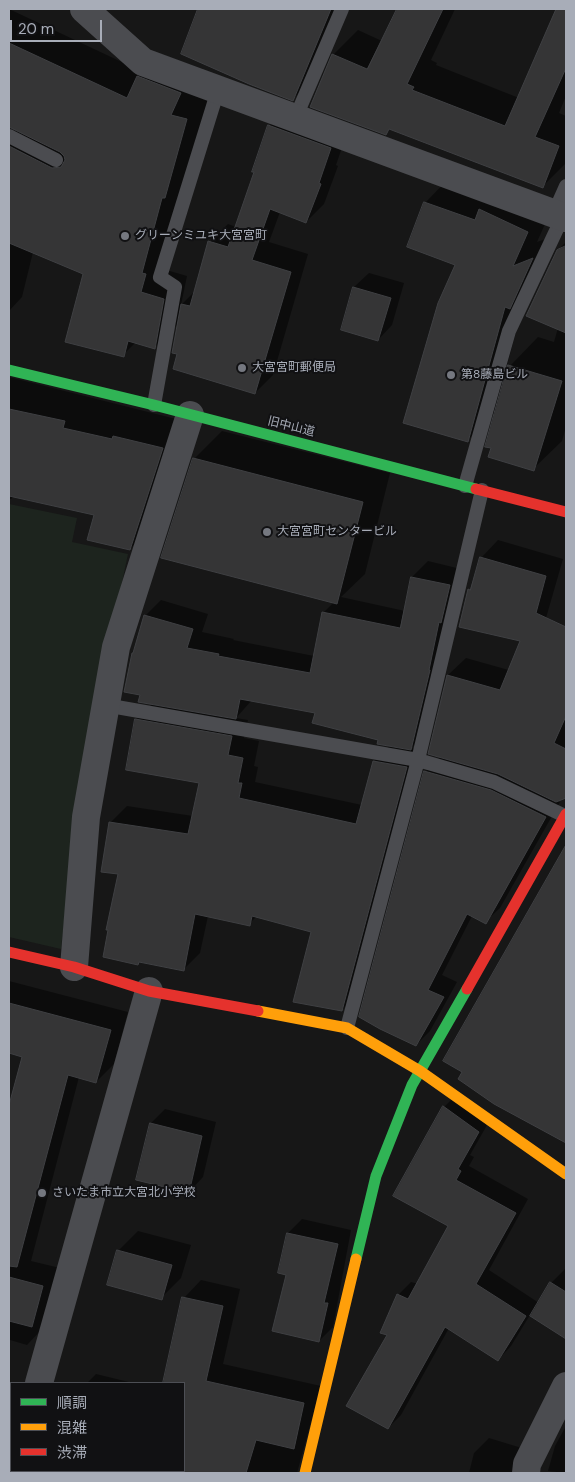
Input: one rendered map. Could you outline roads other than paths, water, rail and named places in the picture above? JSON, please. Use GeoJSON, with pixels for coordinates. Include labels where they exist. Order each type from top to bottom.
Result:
{"type":"FeatureCollection","features":[{"type":"Feature","properties":{"kind":"street"},"geometry":{"type":"LineString","coordinates":[[84,9],[143,62],[561,216]]}},
{"type":"Feature","properties":{"kind":"street","name":"旧中山道"},"geometry":{"type":"LineString","coordinates":[[9,370],[154,405],[566,512]]}},
{"type":"Feature","properties":{"kind":"street"},"geometry":{"type":"LineString","coordinates":[[74,967],[86,817],[116,647],[190,415]]}},
{"type":"Feature","properties":{"kind":"street"},"geometry":{"type":"LineString","coordinates":[[305,1473],[376,1176],[412,1085],[566,815]]}},
{"type":"Feature","properties":{"kind":"street"},"geometry":{"type":"LineString","coordinates":[[9,952],[74,967],[149,991],[347,1028],[420,1071],[566,1174]]}},
{"type":"Feature","properties":{"kind":"street"},"geometry":{"type":"LineString","coordinates":[[40,1382],[149,991]]}},
{"type":"Feature","properties":{"kind":"street"},"geometry":{"type":"LineString","coordinates":[[526,1473],[528,1464],[566,1386]]}},
{"type":"Feature","properties":{"kind":"lane"},"geometry":{"type":"LineString","coordinates":[[295,119],[342,9]]}},
{"type":"Feature","properties":{"kind":"lane"},"geometry":{"type":"LineString","coordinates":[[154,405],[175,287],[160,277],[218,90]]}},
{"type":"Feature","properties":{"kind":"lane"},"geometry":{"type":"LineString","coordinates":[[9,136],[56,160]]}},
{"type":"Feature","properties":{"kind":"lane"},"geometry":{"type":"LineString","coordinates":[[465,486],[509,331],[561,216],[566,186]]}},
{"type":"Feature","properties":{"kind":"lane"},"geometry":{"type":"LineString","coordinates":[[347,1028],[418,760],[482,490]]}},
{"type":"Feature","properties":{"kind":"lane"},"geometry":{"type":"LineString","coordinates":[[105,705],[418,760],[494,782],[566,815]]}},
{"type":"Feature","properties":{"kind":"place","name":"グリーンミユキ大宮宮町"},"geometry":{"type":"Point","coordinates":[125,236]}},
{"type":"Feature","properties":{"kind":"place","name":"大宮宮町郵便局"},"geometry":{"type":"Point","coordinates":[242,368]}},
{"type":"Feature","properties":{"kind":"place","name":"第8藤島ビル"},"geometry":{"type":"Point","coordinates":[451,375]}},
{"type":"Feature","properties":{"kind":"place","name":"大宮宮町センタービル"},"geometry":{"type":"Point","coordinates":[267,532]}},
{"type":"Feature","properties":{"kind":"place","name":"さいたま市立大宮北小学校"},"geometry":{"type":"Point","coordinates":[42,1193]}}]}
